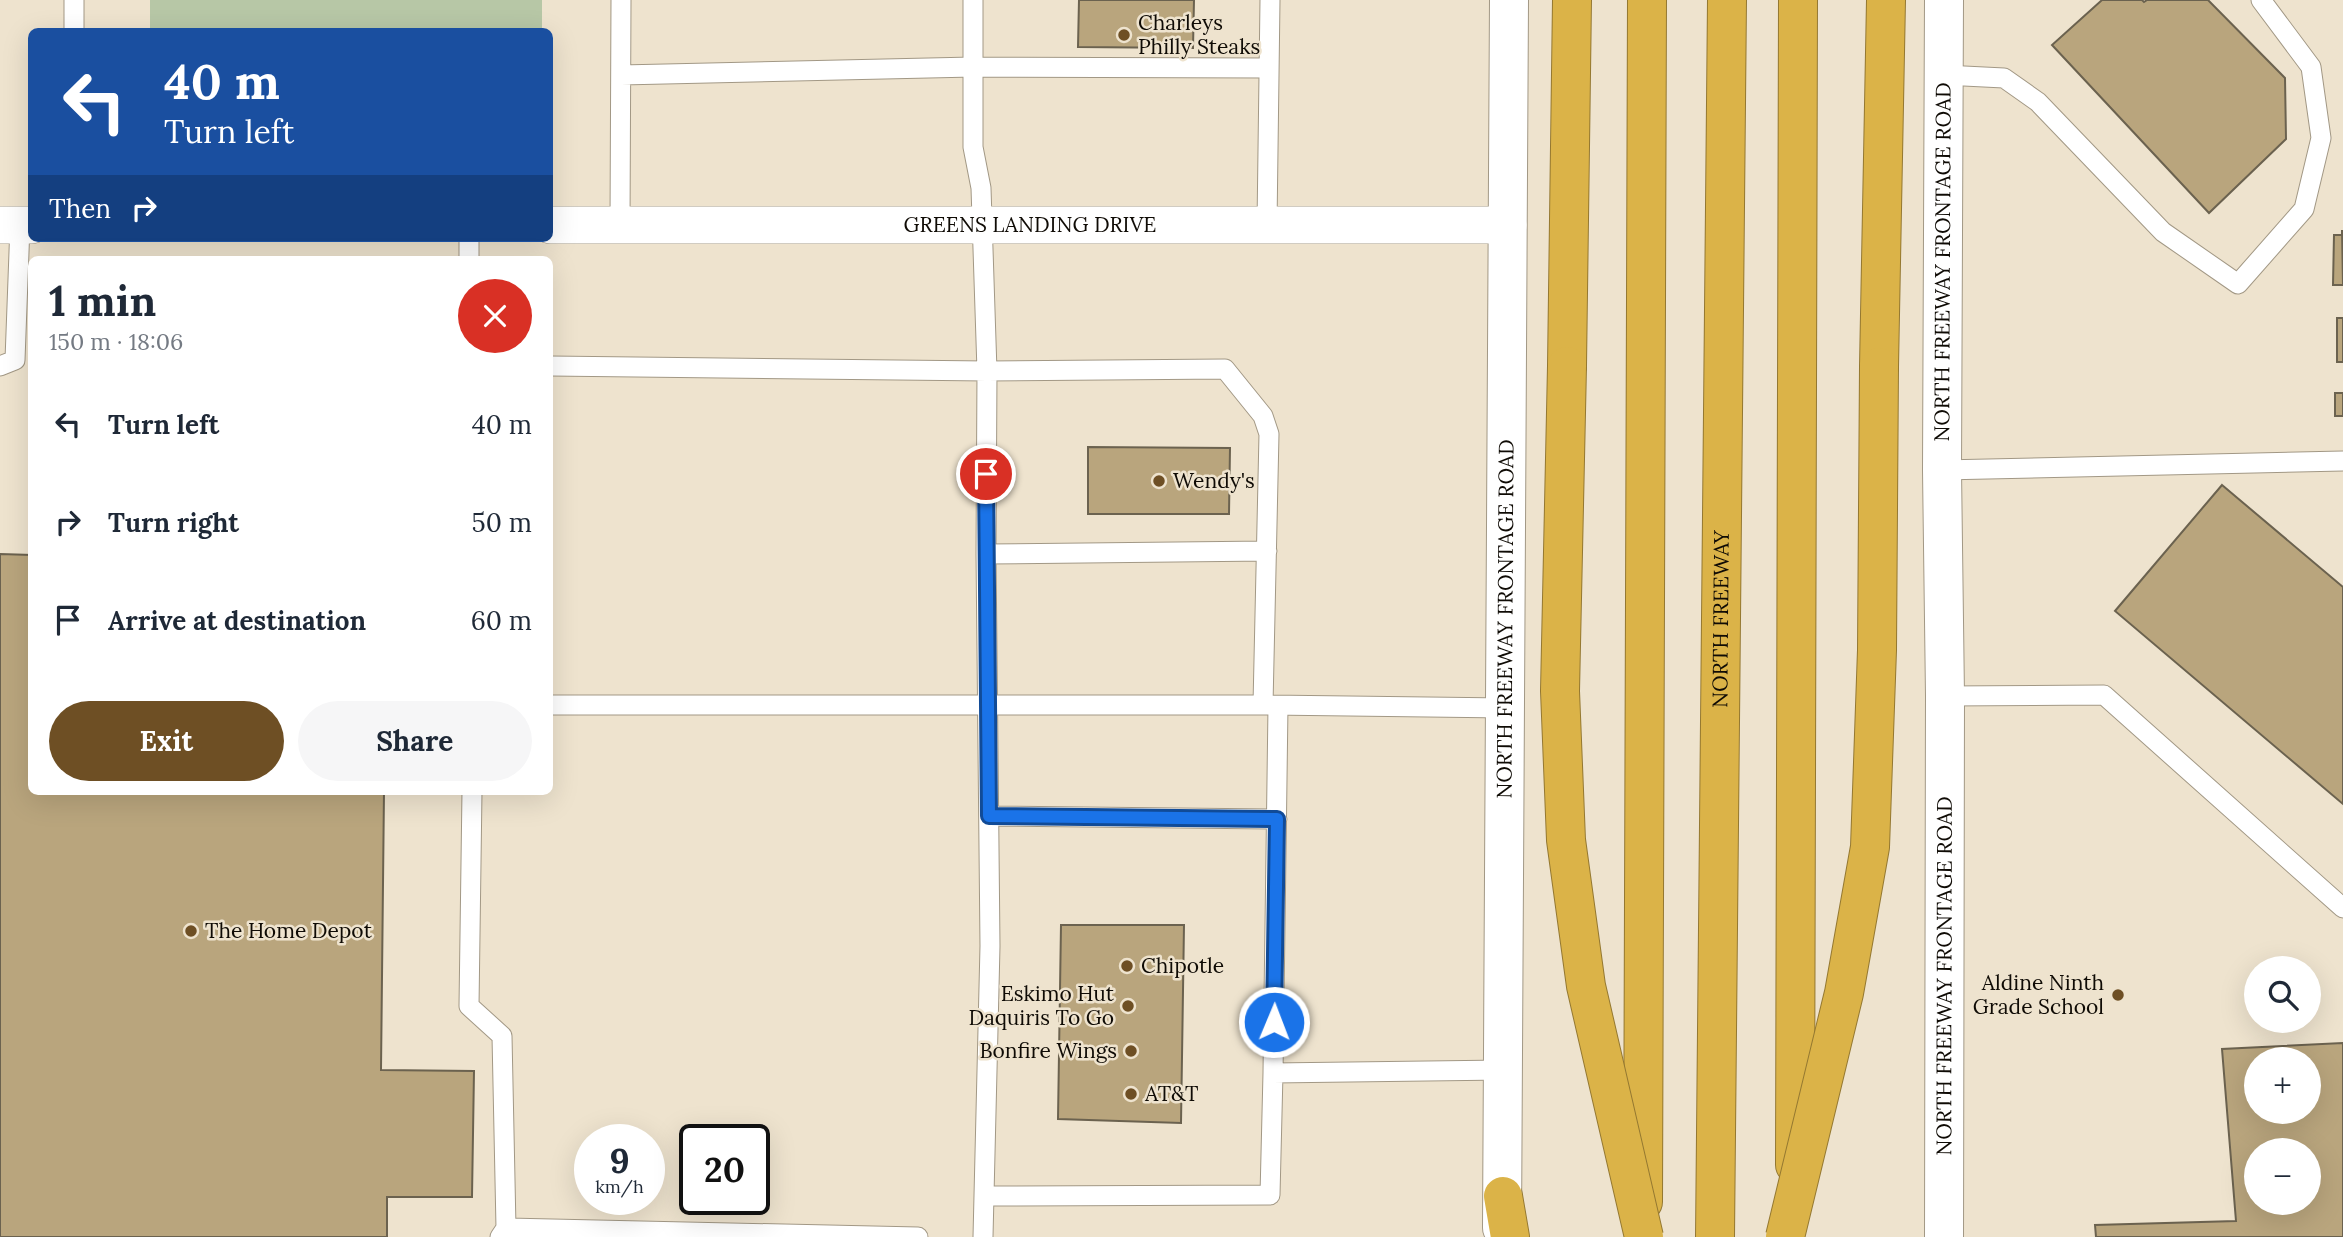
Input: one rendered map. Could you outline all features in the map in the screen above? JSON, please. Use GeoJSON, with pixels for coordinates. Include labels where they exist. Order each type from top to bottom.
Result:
{"type":"FeatureCollection","features":[{"type":"Feature","properties":{"kind":"highway"},"geometry":{"type":"LineString","coordinates":[[1572,0],[1560,691],[1566,840],[1587,986],[1644,1237]]}},
{"type":"Feature","properties":{"kind":"highway"},"geometry":{"type":"LineString","coordinates":[[1644,1237],[1647,0]]}},
{"type":"Feature","properties":{"kind":"highway","name":"NORTH FREEWAY"},"geometry":{"type":"LineString","coordinates":[[1715,1237],[1727,0]]}},
{"type":"Feature","properties":{"kind":"highway"},"geometry":{"type":"LineString","coordinates":[[1794,1237],[1798,0]]}},
{"type":"Feature","properties":{"kind":"highway"},"geometry":{"type":"LineString","coordinates":[[1784,1237],[1844,992],[1870,847],[1877,650],[1886,0]]}},
{"type":"Feature","properties":{"kind":"highway"},"geometry":{"type":"LineString","coordinates":[[1503,1196],[1510,1237]]}},
{"type":"Feature","properties":{"kind":"main road","name":"NORTH FREEWAY FRONTAGE ROAD"},"geometry":{"type":"LineString","coordinates":[[1502,1237],[1509,0]]}},
{"type":"Feature","properties":{"kind":"main road","name":"NORTH FREEWAY FRONTAGE ROAD"},"geometry":{"type":"LineString","coordinates":[[1944,0],[1944,1237]]}},
{"type":"Feature","properties":{"kind":"street","name":"GREENS LANDING DRIVE"},"geometry":{"type":"LineString","coordinates":[[553,225],[1508,225]]}},
{"type":"Feature","properties":{"kind":"lane"},"geometry":{"type":"LineString","coordinates":[[74,0],[74,28]]}},
{"type":"Feature","properties":{"kind":"lane"},"geometry":{"type":"LineString","coordinates":[[620,225],[621,0]]}},
{"type":"Feature","properties":{"kind":"lane"},"geometry":{"type":"LineString","coordinates":[[973,0],[973,146],[981,188],[988,371],[986,554],[990,946],[983,1237]]}},
{"type":"Feature","properties":{"kind":"lane"},"geometry":{"type":"LineString","coordinates":[[1267,225],[1270,0]]}},
{"type":"Feature","properties":{"kind":"lane"},"geometry":{"type":"LineString","coordinates":[[1944,75],[2004,78],[2038,102],[2163,232],[2238,284],[2304,209],[2321,138],[2311,67],[2261,0]]}},
{"type":"Feature","properties":{"kind":"lane"},"geometry":{"type":"LineString","coordinates":[[621,75],[973,67],[1269,68]]}},
{"type":"Feature","properties":{"kind":"lane"},"geometry":{"type":"LineString","coordinates":[[0,366],[15,360],[17,225]]}},
{"type":"Feature","properties":{"kind":"lane"},"geometry":{"type":"LineString","coordinates":[[553,366],[988,371],[1225,369],[1263,416],[1269,434],[1267,551],[1277,819],[1270,1195],[984,1196]]}},
{"type":"Feature","properties":{"kind":"lane"},"geometry":{"type":"LineString","coordinates":[[1942,470],[2343,461]]}},
{"type":"Feature","properties":{"kind":"lane"},"geometry":{"type":"LineString","coordinates":[[986,554],[1267,551]]}},
{"type":"Feature","properties":{"kind":"lane"},"geometry":{"type":"LineString","coordinates":[[1945,696],[2104,695],[2343,908]]}},
{"type":"Feature","properties":{"kind":"lane"},"geometry":{"type":"LineString","coordinates":[[553,705],[1506,708]]}},
{"type":"Feature","properties":{"kind":"lane"},"geometry":{"type":"LineString","coordinates":[[472,795],[469,1006],[502,1036],[503,1232],[918,1237]]}},
{"type":"Feature","properties":{"kind":"lane"},"geometry":{"type":"LineString","coordinates":[[989,816],[1277,819]]}},
{"type":"Feature","properties":{"kind":"lane"},"geometry":{"type":"LineString","coordinates":[[1273,1073],[1504,1070]]}},
{"type":"Feature","properties":{"kind":"green space"},"geometry":{"type":"Polygon","coordinates":[[[150,0],[542,0],[542,28],[150,28],[150,0]]]}},
{"type":"Feature","properties":{"kind":"building"},"geometry":{"type":"Polygon","coordinates":[[[1079,0],[1194,0],[1193,48],[1078,47],[1079,0]]]}},
{"type":"Feature","properties":{"kind":"building"},"geometry":{"type":"Polygon","coordinates":[[[2102,0],[2208,0],[2285,78],[2286,139],[2209,213],[2052,45],[2102,0]]]}},
{"type":"Feature","properties":{"kind":"building"},"geometry":{"type":"Polygon","coordinates":[[[2342,230],[2343,285],[2333,285],[2334,235],[2342,235],[2342,230]]]}},
{"type":"Feature","properties":{"kind":"building"},"geometry":{"type":"Polygon","coordinates":[[[2337,318],[2343,318],[2343,362],[2337,362],[2337,318]]]}},
{"type":"Feature","properties":{"kind":"building"},"geometry":{"type":"Polygon","coordinates":[[[2335,393],[2343,393],[2343,416],[2335,416],[2335,393]]]}},
{"type":"Feature","properties":{"kind":"building","name":"Wendy's"},"geometry":{"type":"Polygon","coordinates":[[[1088,447],[1230,448],[1229,514],[1088,514],[1088,447]]]}},
{"type":"Feature","properties":{"kind":"building"},"geometry":{"type":"Polygon","coordinates":[[[2222,485],[2343,587],[2343,804],[2115,611],[2222,485]]]}},
{"type":"Feature","properties":{"kind":"building","name":"The Home Depot"},"geometry":{"type":"Polygon","coordinates":[[[0,554],[28,555],[28,795],[384,795],[381,1070],[474,1071],[472,1197],[387,1197],[387,1237],[0,1237],[0,554]]]}},
{"type":"Feature","properties":{"kind":"building"},"geometry":{"type":"Polygon","coordinates":[[[1061,925],[1184,925],[1181,1123],[1058,1119],[1061,925]]]}},
{"type":"Feature","properties":{"kind":"building"},"geometry":{"type":"Polygon","coordinates":[[[2343,1043],[2343,1237],[2096,1237],[2095,1225],[2236,1221],[2222,1049],[2244,1048],[2244,1124],[2321,1124],[2321,1047],[2262,1047],[2343,1043]]]}},
{"type":"Feature","properties":{"kind":"place","name":"Charleys Philly Steaks"},"geometry":{"type":"Point","coordinates":[1124,35]}},
{"type":"Feature","properties":{"kind":"place","name":"Wendy's"},"geometry":{"type":"Point","coordinates":[1159,481]}},
{"type":"Feature","properties":{"kind":"place","name":"The Home Depot"},"geometry":{"type":"Point","coordinates":[191,931]}},
{"type":"Feature","properties":{"kind":"place","name":"Chipotle"},"geometry":{"type":"Point","coordinates":[1127,966]}},
{"type":"Feature","properties":{"kind":"place","name":"Aldine Ninth Grade School"},"geometry":{"type":"Point","coordinates":[2118,995]}},
{"type":"Feature","properties":{"kind":"place","name":"Eskimo Hut Daquiris To Go"},"geometry":{"type":"Point","coordinates":[1128,1006]}},
{"type":"Feature","properties":{"kind":"place","name":"Bonfire Wings"},"geometry":{"type":"Point","coordinates":[1131,1051]}},
{"type":"Feature","properties":{"kind":"place","name":"AT&T"},"geometry":{"type":"Point","coordinates":[1131,1094]}},
{"type":"Feature","properties":{"kind":"route"},"geometry":{"type":"LineString","coordinates":[[986,474],[989,816],[1277,819],[1274,1022]]}}]}
